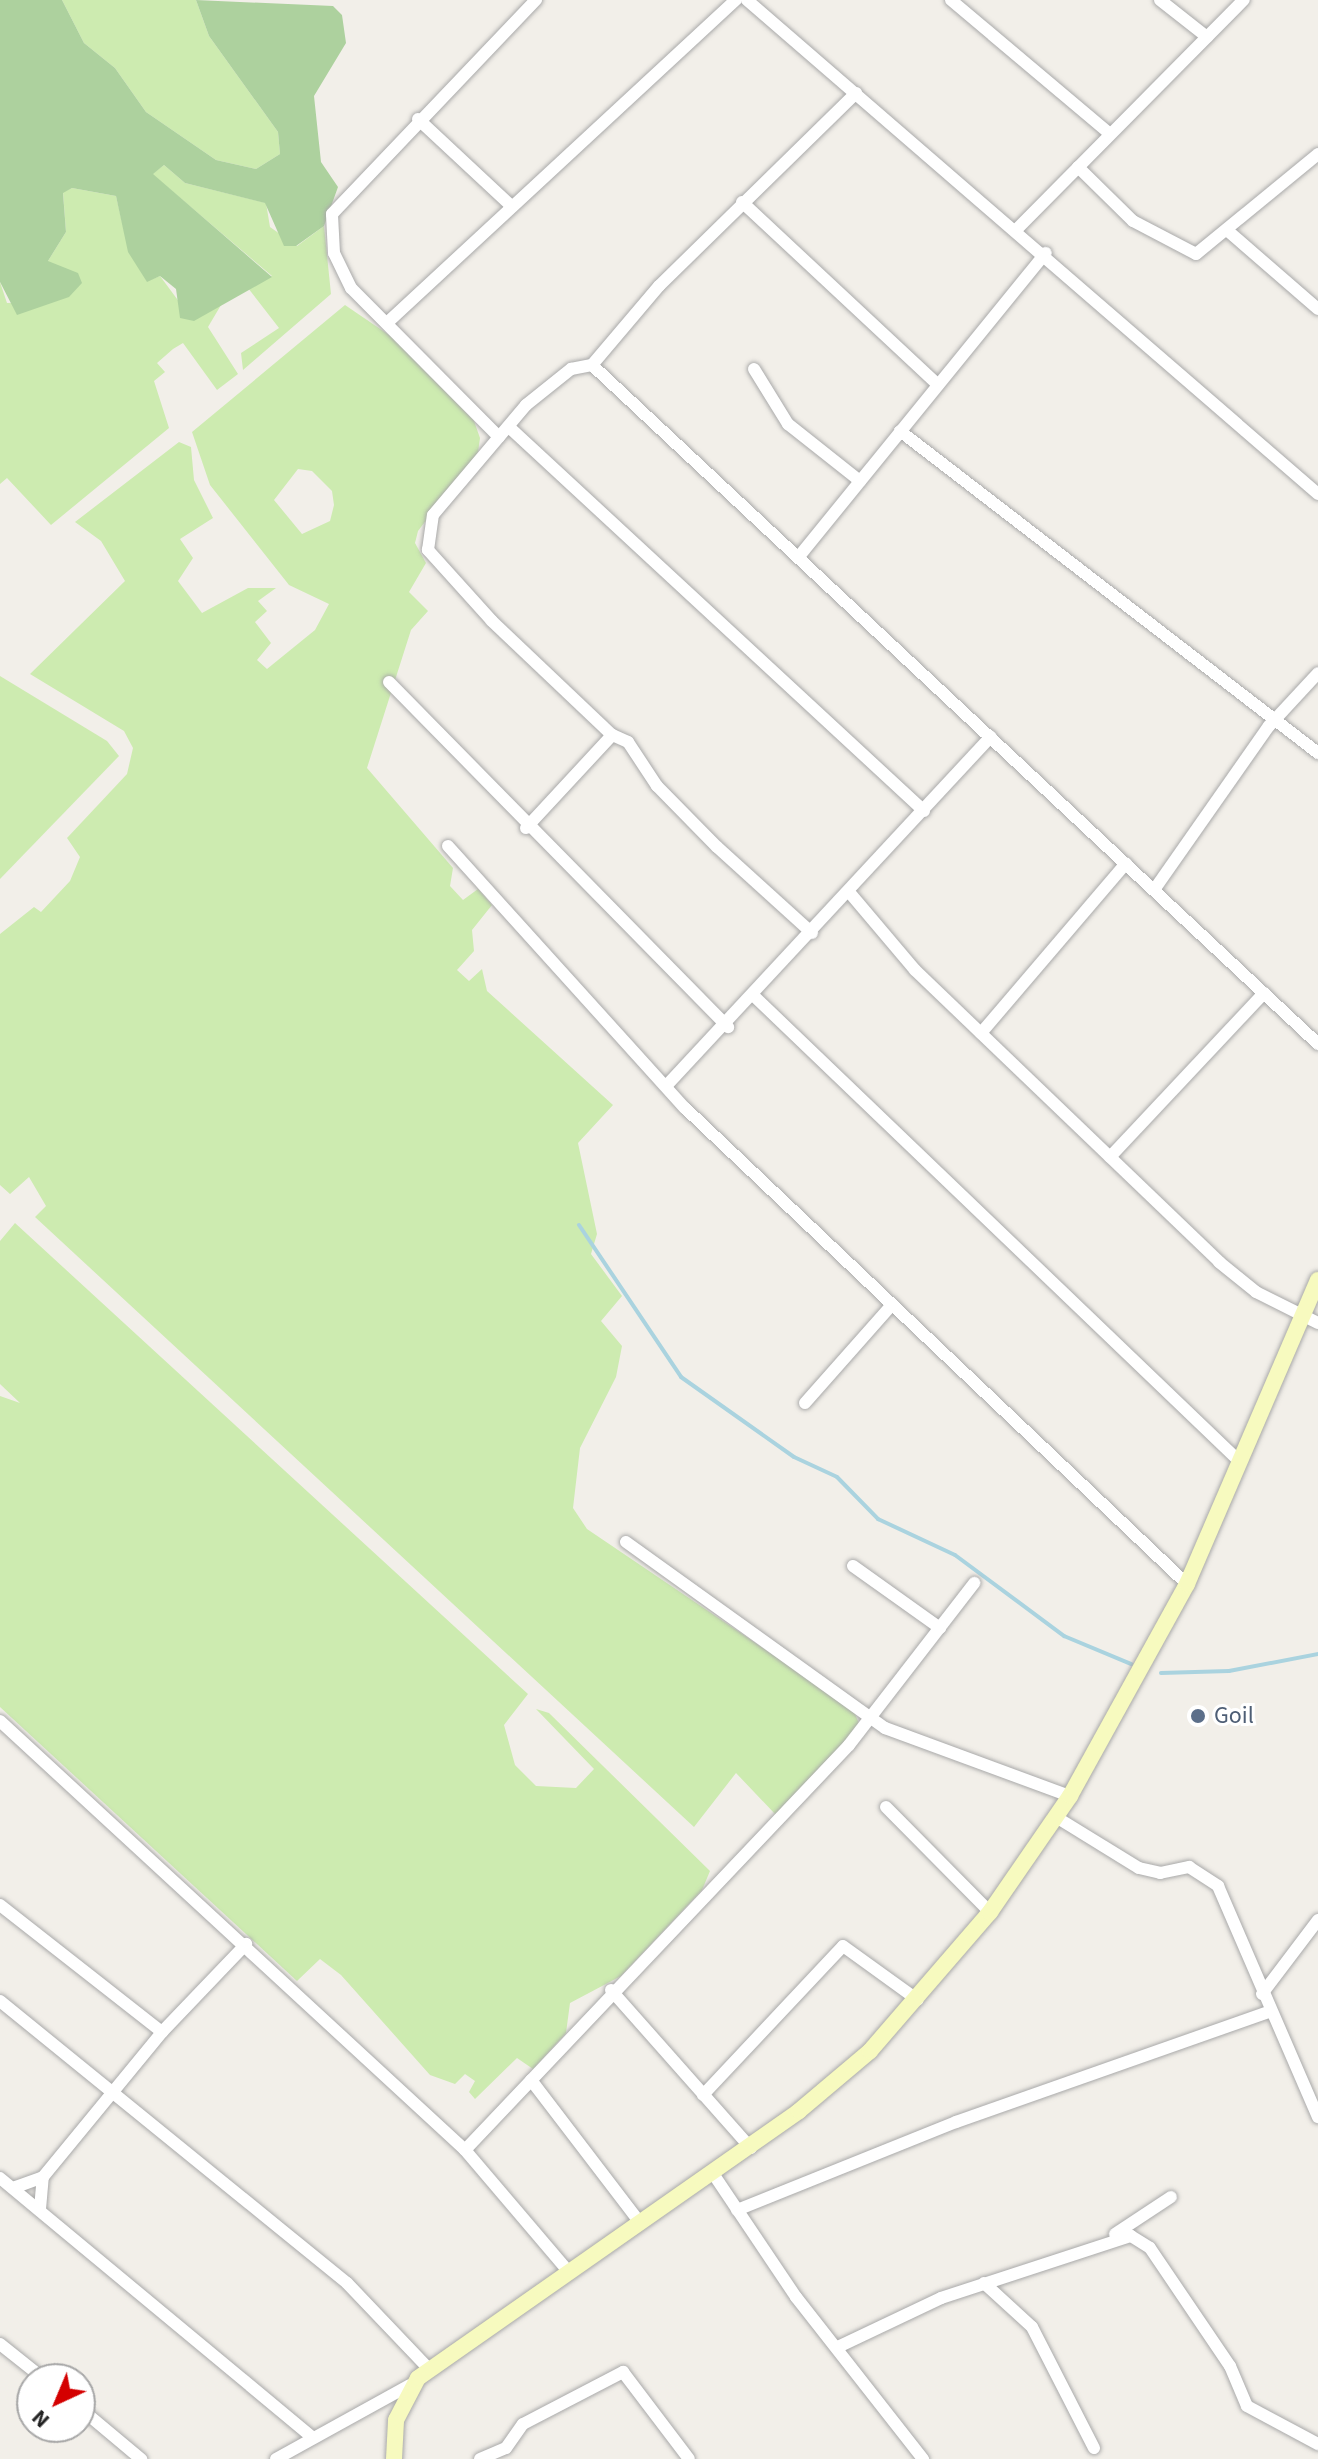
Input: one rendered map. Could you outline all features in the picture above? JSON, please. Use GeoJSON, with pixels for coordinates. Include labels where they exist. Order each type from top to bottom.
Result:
{"type":"FeatureCollection","features":[{"type":"Feature","properties":{"kind":"street"},"geometry":{"type":"LineString","coordinates":[[388,322],[508,203],[736,0]]}},
{"type":"Feature","properties":{"kind":"street"},"geometry":{"type":"LineString","coordinates":[[747,0],[1018,228],[1318,494]]}},
{"type":"Feature","properties":{"kind":"street"},"geometry":{"type":"LineString","coordinates":[[951,0],[1110,134]]}},
{"type":"Feature","properties":{"kind":"street"},"geometry":{"type":"LineString","coordinates":[[1160,0],[1207,37]]}},
{"type":"Feature","properties":{"kind":"street"},"geometry":{"type":"LineString","coordinates":[[1018,228],[1244,0]]}},
{"type":"Feature","properties":{"kind":"street"},"geometry":{"type":"LineString","coordinates":[[531,2],[332,214],[340,273],[504,432],[924,811]]}},
{"type":"Feature","properties":{"kind":"street"},"geometry":{"type":"LineString","coordinates":[[812,933],[657,786],[628,742],[612,735],[428,550],[433,515],[552,380],[592,365],[742,202],[856,93]]}},
{"type":"Feature","properties":{"kind":"street"},"geometry":{"type":"LineString","coordinates":[[418,119],[508,203]]}},
{"type":"Feature","properties":{"kind":"street"},"geometry":{"type":"LineString","coordinates":[[1078,167],[1133,221],[1186,254],[1205,250],[1318,154]]}},
{"type":"Feature","properties":{"kind":"street"},"geometry":{"type":"LineString","coordinates":[[742,202],[938,385]]}},
{"type":"Feature","properties":{"kind":"street"},"geometry":{"type":"LineString","coordinates":[[1228,231],[1318,309]]}},
{"type":"Feature","properties":{"kind":"street"},"geometry":{"type":"LineString","coordinates":[[801,554],[1046,253]]}},
{"type":"Feature","properties":{"kind":"street"},"geometry":{"type":"LineString","coordinates":[[592,365],[801,554],[1318,1044]]}},
{"type":"Feature","properties":{"kind":"street"},"geometry":{"type":"LineString","coordinates":[[754,369],[788,424],[860,481]]}},
{"type":"Feature","properties":{"kind":"street"},"geometry":{"type":"LineString","coordinates":[[900,431],[1279,718],[1318,753]]}},
{"type":"Feature","properties":{"kind":"street"},"geometry":{"type":"LineString","coordinates":[[1154,890],[1279,718],[1318,673]]}},
{"type":"Feature","properties":{"kind":"street"},"geometry":{"type":"LineString","coordinates":[[389,682],[526,828],[728,1027]]}},
{"type":"Feature","properties":{"kind":"street"},"geometry":{"type":"LineString","coordinates":[[526,828],[612,735]]}},
{"type":"Feature","properties":{"kind":"street"},"geometry":{"type":"LineString","coordinates":[[668,1084],[728,1027],[991,737]]}},
{"type":"Feature","properties":{"kind":"street"},"geometry":{"type":"LineString","coordinates":[[448,846],[668,1084],[890,1307],[1187,1584]]}},
{"type":"Feature","properties":{"kind":"street"},"geometry":{"type":"LineString","coordinates":[[981,1033],[1126,863]]}},
{"type":"Feature","properties":{"kind":"street"},"geometry":{"type":"LineString","coordinates":[[849,892],[981,1033],[1219,1262],[1318,1323]]}},
{"type":"Feature","properties":{"kind":"street"},"geometry":{"type":"LineString","coordinates":[[1110,1157],[1264,993]]}},
{"type":"Feature","properties":{"kind":"street"},"geometry":{"type":"LineString","coordinates":[[755,997],[1240,1462]]}},
{"type":"Feature","properties":{"kind":"street"},"geometry":{"type":"LineString","coordinates":[[276,2459],[311,2436],[410,2385],[568,2271],[714,2175],[870,2051],[918,2000],[990,1912],[1070,1796],[1187,1584],[1318,1280]]}},
{"type":"Feature","properties":{"kind":"street"},"geometry":{"type":"LineString","coordinates":[[805,1403],[890,1307]]}},
{"type":"Feature","properties":{"kind":"street"},"geometry":{"type":"LineString","coordinates":[[626,1542],[870,1719],[1070,1796]]}},
{"type":"Feature","properties":{"kind":"street"},"geometry":{"type":"LineString","coordinates":[[853,1566],[940,1628]]}},
{"type":"Feature","properties":{"kind":"street"},"geometry":{"type":"LineString","coordinates":[[465,2150],[611,1990],[870,1719],[974,1583]]}},
{"type":"Feature","properties":{"kind":"street"},"geometry":{"type":"LineString","coordinates":[[0,1721],[53,1777],[246,1944],[465,2150],[568,2271]]}},
{"type":"Feature","properties":{"kind":"street"},"geometry":{"type":"LineString","coordinates":[[886,1807],[990,1912]]}},
{"type":"Feature","properties":{"kind":"street"},"geometry":{"type":"LineString","coordinates":[[1056,1817],[1139,1868],[1160,1873],[1189,1867],[1218,1886],[1269,2012],[1318,2117]]}},
{"type":"Feature","properties":{"kind":"street"},"geometry":{"type":"LineString","coordinates":[[0,1905],[162,2032]]}},
{"type":"Feature","properties":{"kind":"street"},"geometry":{"type":"LineString","coordinates":[[1262,1994],[1318,1920]]}},
{"type":"Feature","properties":{"kind":"street"},"geometry":{"type":"LineString","coordinates":[[13,2188],[43,2177],[162,2032],[246,1944]]}},
{"type":"Feature","properties":{"kind":"street"},"geometry":{"type":"LineString","coordinates":[[703,2095],[843,1946],[918,2000]]}},
{"type":"Feature","properties":{"kind":"street"},"geometry":{"type":"LineString","coordinates":[[611,1990],[751,2148]]}},
{"type":"Feature","properties":{"kind":"street"},"geometry":{"type":"LineString","coordinates":[[0,2001],[110,2095],[347,2283],[429,2369]]}},
{"type":"Feature","properties":{"kind":"street"},"geometry":{"type":"LineString","coordinates":[[737,2210],[943,2127],[1269,2012]]}},
{"type":"Feature","properties":{"kind":"street"},"geometry":{"type":"LineString","coordinates":[[531,2080],[641,2224]]}},
{"type":"Feature","properties":{"kind":"street"},"geometry":{"type":"LineString","coordinates":[[714,2175],[796,2297],[840,2346],[923,2459]]}},
{"type":"Feature","properties":{"kind":"street"},"geometry":{"type":"LineString","coordinates":[[40,2209],[43,2177]]}},
{"type":"Feature","properties":{"kind":"street"},"geometry":{"type":"LineString","coordinates":[[0,2178],[311,2436]]}},
{"type":"Feature","properties":{"kind":"street"},"geometry":{"type":"LineString","coordinates":[[840,2346],[984,2283],[1112,2236],[1171,2197]]}},
{"type":"Feature","properties":{"kind":"street"},"geometry":{"type":"LineString","coordinates":[[1112,2236],[1138,2237],[1150,2248],[1252,2411],[1318,2444]]}},
{"type":"Feature","properties":{"kind":"street"},"geometry":{"type":"LineString","coordinates":[[984,2283],[1032,2327],[1094,2448]]}},
{"type":"Feature","properties":{"kind":"street"},"geometry":{"type":"LineString","coordinates":[[0,2344],[24,2363]]}},
{"type":"Feature","properties":{"kind":"street"},"geometry":{"type":"LineString","coordinates":[[480,2459],[510,2444],[523,2424],[623,2372],[689,2459]]}},
{"type":"Feature","properties":{"kind":"street"},"geometry":{"type":"LineString","coordinates":[[394,2459],[396,2420],[410,2385]]}},
{"type":"Feature","properties":{"kind":"street"},"geometry":{"type":"LineString","coordinates":[[96,2421],[141,2459]]}},
{"type":"Feature","properties":{"kind":"street"},"geometry":{"type":"LineString","coordinates":[[510,2444],[515,2459]]}},
{"type":"Feature","properties":{"kind":"green space"},"geometry":{"type":"Polygon","coordinates":[[[0,0],[62,0],[84,43],[115,68],[146,112],[216,160],[256,169],[280,154],[278,132],[209,36],[196,0],[333,6],[342,15],[346,43],[314,96],[321,162],[338,187],[324,226],[296,246],[284,246],[265,203],[185,183],[164,165],[153,174],[272,277],[194,321],[180,318],[176,289],[160,276],[147,282],[128,252],[116,196],[72,188],[63,193],[66,232],[48,261],[78,273],[82,283],[69,297],[17,315],[0,282],[0,0]]]}},
{"type":"Feature","properties":{"kind":"green space"},"geometry":{"type":"Polygon","coordinates":[[[62,0],[196,0],[209,36],[278,132],[280,154],[256,169],[216,160],[146,112],[115,68],[84,43],[62,0]]]}},
{"type":"Feature","properties":{"kind":"green space"},"geometry":{"type":"Polygon","coordinates":[[[164,165],[185,183],[266,203],[270,227],[297,246],[324,226],[331,294],[243,370],[241,353],[279,328],[248,288],[272,276],[152,174],[164,165]]]}},
{"type":"Feature","properties":{"kind":"green space"},"geometry":{"type":"Polygon","coordinates":[[[72,188],[116,196],[129,252],[147,281],[160,276],[180,303],[221,305],[208,327],[238,374],[217,390],[183,343],[173,349],[157,363],[165,372],[154,381],[169,428],[51,525],[7,478],[0,484],[0,282],[7,303],[53,302],[48,261],[66,232],[63,192],[72,188]]]}},
{"type":"Feature","properties":{"kind":"green space"},"geometry":{"type":"Polygon","coordinates":[[[345,305],[392,337],[474,421],[480,438],[478,452],[418,531],[415,543],[426,563],[409,592],[428,611],[411,630],[367,768],[453,868],[450,886],[463,900],[478,889],[492,905],[472,930],[474,951],[457,970],[469,981],[482,969],[487,991],[613,1105],[578,1143],[597,1234],[591,1254],[622,1296],[601,1321],[622,1346],[616,1377],[580,1448],[573,1508],[587,1529],[853,1709],[860,1726],[776,1815],[736,1773],[694,1827],[35,1217],[46,1206],[29,1177],[10,1194],[0,1185],[0,934],[34,907],[41,912],[70,881],[80,857],[67,838],[127,774],[133,748],[124,731],[30,674],[125,581],[101,541],[75,522],[179,442],[191,447],[194,480],[213,518],[180,539],[193,558],[178,581],[202,613],[248,588],[276,588],[258,601],[267,611],[255,622],[271,643],[257,660],[267,669],[315,630],[329,604],[289,585],[210,485],[192,432],[345,305]],[[298,469],[274,500],[302,534],[330,521],[334,505],[332,491],[312,471],[298,469]]]}},
{"type":"Feature","properties":{"kind":"green space"},"geometry":{"type":"Polygon","coordinates":[[[0,676],[107,741],[119,756],[0,879],[0,676]]]}},
{"type":"Feature","properties":{"kind":"green space"},"geometry":{"type":"Polygon","coordinates":[[[15,1223],[528,1694],[504,1725],[515,1765],[536,1786],[576,1788],[594,1769],[536,1709],[549,1713],[710,1871],[702,1890],[621,1976],[570,2003],[566,2033],[533,2069],[517,2058],[475,2099],[469,2092],[475,2081],[465,2074],[455,2084],[430,2075],[341,1975],[320,1959],[297,1981],[0,1707],[0,1396],[20,1403],[0,1384],[0,1241],[15,1223]]]}},
{"type":"Feature","properties":{"kind":"waterway"},"geometry":{"type":"LineString","coordinates":[[579,1225],[681,1377],[794,1457],[837,1477],[878,1519],[955,1555],[1064,1636],[1131,1664]]}},
{"type":"Feature","properties":{"kind":"waterway"},"geometry":{"type":"LineString","coordinates":[[1161,1673],[1229,1671],[1318,1654]]}},
{"type":"Feature","properties":{"kind":"place","name":"Goil"},"geometry":{"type":"Point","coordinates":[1198,1716]}}]}
